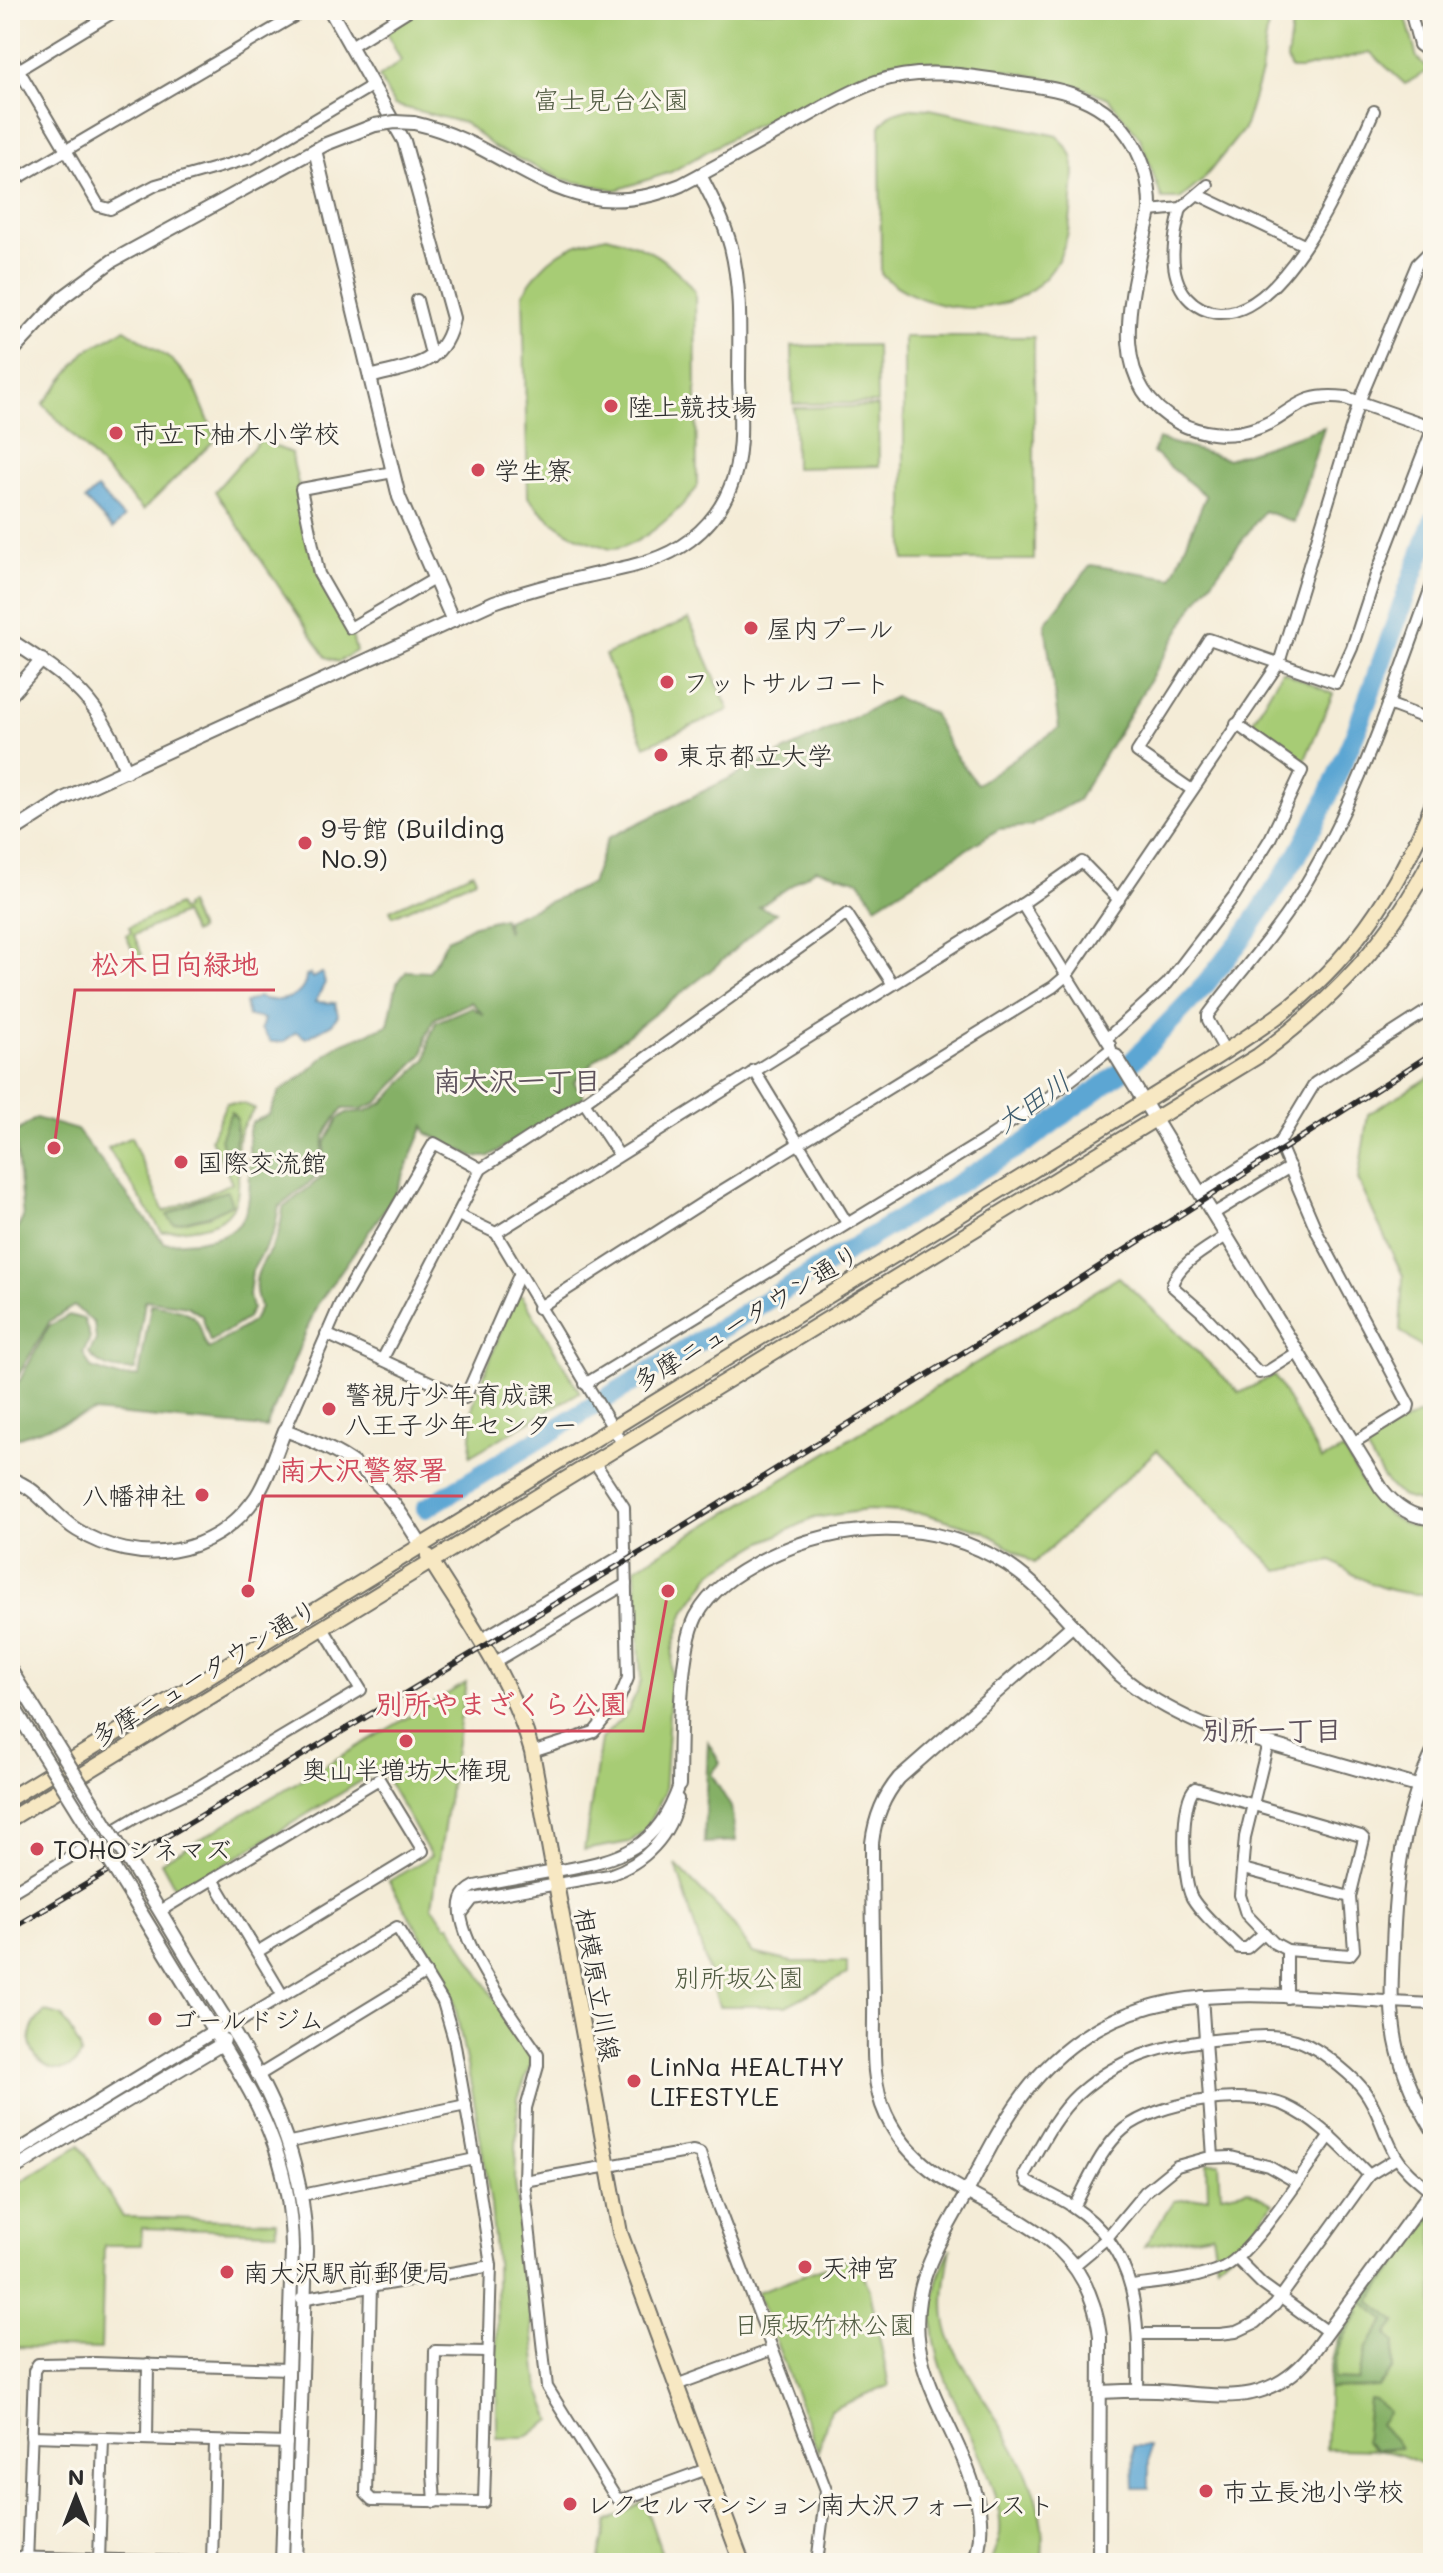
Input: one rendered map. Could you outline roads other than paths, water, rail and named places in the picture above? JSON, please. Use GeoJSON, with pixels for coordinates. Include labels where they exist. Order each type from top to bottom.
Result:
{"type":"FeatureCollection","features":[{"type":"Feature","properties":{"kind":"main road","name":"多摩ニュータウン通り"},"geometry":{"type":"LineString","coordinates":[[10,1798],[1144,1102],[1281,1013],[1360,936],[1398,881],[1433,803]]}},
{"type":"Feature","properties":{"kind":"main road","name":"多摩ニュータウン通り"},"geometry":{"type":"LineString","coordinates":[[10,1819],[1258,1056],[1337,991],[1389,930],[1433,855]]}},
{"type":"Feature","properties":{"kind":"main road","name":"相模原立川線"},"geometry":{"type":"LineString","coordinates":[[421,1545],[495,1662],[518,1707],[532,1752],[606,2166],[625,2250],[742,2563]]}},
{"type":"Feature","properties":{"kind":"street"},"geometry":{"type":"LineString","coordinates":[[14,72],[117,10]]}},
{"type":"Feature","properties":{"kind":"street"},"geometry":{"type":"LineString","coordinates":[[10,183],[305,10]]}},
{"type":"Feature","properties":{"kind":"street"},"geometry":{"type":"LineString","coordinates":[[330,10],[404,141],[453,318],[448,338],[432,358],[370,377]]}},
{"type":"Feature","properties":{"kind":"street"},"geometry":{"type":"LineString","coordinates":[[351,46],[409,10]]}},
{"type":"Feature","properties":{"kind":"street"},"geometry":{"type":"LineString","coordinates":[[1410,10],[1419,45],[1426,50],[1433,49]]}},
{"type":"Feature","properties":{"kind":"street"},"geometry":{"type":"LineString","coordinates":[[10,55],[14,72],[67,149],[99,206],[110,209],[156,185],[251,158],[373,85]]}},
{"type":"Feature","properties":{"kind":"street"},"geometry":{"type":"LineString","coordinates":[[10,354],[63,297],[112,261],[344,135],[375,125],[414,123],[445,132],[556,189],[582,197],[610,199],[662,193],[874,83],[916,74],[950,73],[1063,91],[1100,108],[1118,123],[1138,151],[1148,182],[1150,211],[1128,340],[1133,371],[1140,385],[1164,414],[1184,426],[1206,433],[1239,434],[1263,426],[1314,397],[1332,396],[1359,402],[1433,428],[1376,575],[1352,648],[1336,683],[1209,639],[1137,752],[1192,790]]}},
{"type":"Feature","properties":{"kind":"street"},"geometry":{"type":"LineString","coordinates":[[1181,208],[1173,249],[1179,283],[1187,297],[1199,307],[1214,313],[1231,313],[1263,297],[1290,268],[1335,196],[1374,111]]}},
{"type":"Feature","properties":{"kind":"street"},"geometry":{"type":"LineString","coordinates":[[315,150],[407,522],[453,621]]}},
{"type":"Feature","properties":{"kind":"street"},"geometry":{"type":"LineString","coordinates":[[10,815],[14,830],[65,798],[453,621],[519,593],[644,563],[666,555],[691,540],[723,503],[735,473],[740,446],[739,301],[727,235],[700,175]]}},
{"type":"Feature","properties":{"kind":"street"},"geometry":{"type":"LineString","coordinates":[[1150,211],[1181,208],[1208,185]]}},
{"type":"Feature","properties":{"kind":"street"},"geometry":{"type":"LineString","coordinates":[[1199,195],[1304,245]]}},
{"type":"Feature","properties":{"kind":"street"},"geometry":{"type":"LineString","coordinates":[[538,1308],[798,1143],[1053,987],[1067,975],[1279,663],[1359,402],[1417,264],[1433,248]]}},
{"type":"Feature","properties":{"kind":"street"},"geometry":{"type":"LineString","coordinates":[[417,300],[432,358]]}},
{"type":"Feature","properties":{"kind":"street"},"geometry":{"type":"LineString","coordinates":[[393,472],[301,489],[319,574],[350,628],[434,579]]}},
{"type":"Feature","properties":{"kind":"street"},"geometry":{"type":"LineString","coordinates":[[1225,1051],[1208,1015],[1277,929],[1320,859],[1348,804],[1433,582]]}},
{"type":"Feature","properties":{"kind":"street"},"geometry":{"type":"LineString","coordinates":[[10,640],[65,676],[89,700],[126,771]]}},
{"type":"Feature","properties":{"kind":"street"},"geometry":{"type":"LineString","coordinates":[[10,696],[42,660]]}},
{"type":"Feature","properties":{"kind":"street"},"geometry":{"type":"LineString","coordinates":[[1388,704],[1433,721]]}},
{"type":"Feature","properties":{"kind":"street"},"geometry":{"type":"LineString","coordinates":[[587,1387],[983,1141],[1049,1097],[1111,1048],[1167,984],[1234,896],[1270,839],[1302,771],[1236,724]]}},
{"type":"Feature","properties":{"kind":"street"},"geometry":{"type":"LineString","coordinates":[[496,1233],[1022,904],[1082,862],[1119,900]]}},
{"type":"Feature","properties":{"kind":"street"},"geometry":{"type":"LineString","coordinates":[[1022,904],[1391,1501],[1415,1516],[1433,1518]]}},
{"type":"Feature","properties":{"kind":"street"},"geometry":{"type":"LineString","coordinates":[[382,1360],[481,1169],[584,1102],[847,914],[892,983]]}},
{"type":"Feature","properties":{"kind":"street"},"geometry":{"type":"LineString","coordinates":[[1201,1192],[1279,1143],[1315,1083],[1433,1007]]}},
{"type":"Feature","properties":{"kind":"street"},"geometry":{"type":"LineString","coordinates":[[754,1070],[847,1223]]}},
{"type":"Feature","properties":{"kind":"street"},"geometry":{"type":"LineString","coordinates":[[584,1102],[619,1155]]}},
{"type":"Feature","properties":{"kind":"street"},"geometry":{"type":"LineString","coordinates":[[10,1479],[27,1485],[75,1529],[101,1543],[137,1553],[192,1547],[218,1533],[250,1505],[265,1481],[340,1304],[434,1143],[481,1169]]}},
{"type":"Feature","properties":{"kind":"street"},"geometry":{"type":"LineString","coordinates":[[1279,1143],[1318,1234],[1409,1405],[1408,1409],[1353,1443]]}},
{"type":"Feature","properties":{"kind":"street"},"geometry":{"type":"LineString","coordinates":[[1213,1214],[1290,1167]]}},
{"type":"Feature","properties":{"kind":"street"},"geometry":{"type":"LineString","coordinates":[[458,1215],[496,1233],[538,1308],[623,1445]]}},
{"type":"Feature","properties":{"kind":"street"},"geometry":{"type":"LineString","coordinates":[[1226,1236],[1195,1257],[1175,1277],[1172,1286],[1202,1312],[1259,1373],[1268,1371],[1298,1352]]}},
{"type":"Feature","properties":{"kind":"street"},"geometry":{"type":"LineString","coordinates":[[326,1334],[465,1398],[519,1275]]}},
{"type":"Feature","properties":{"kind":"street"},"geometry":{"type":"LineString","coordinates":[[285,1430],[323,1444],[361,1468],[390,1497],[421,1545]]}},
{"type":"Feature","properties":{"kind":"street"},"geometry":{"type":"LineString","coordinates":[[532,1752],[594,1732],[618,1702],[628,1678],[624,1507],[595,1463]]}},
{"type":"Feature","properties":{"kind":"street"},"geometry":{"type":"LineString","coordinates":[[707,2469],[624,2499],[613,2495],[547,2387],[524,2181],[526,2108],[538,2066],[538,2054],[481,1967],[466,1933],[462,1914],[473,1899],[554,1878],[609,1875],[649,1853],[668,1830],[676,1812],[679,1785],[687,1645],[696,1617],[729,1579],[793,1546],[829,1535],[872,1529],[946,1538],[1008,1566],[1041,1590],[1121,1675],[1150,1697],[1203,1725],[1417,1786]]}},
{"type":"Feature","properties":{"kind":"street"},"geometry":{"type":"LineString","coordinates":[[480,1640],[626,1553]]}},
{"type":"Feature","properties":{"kind":"street"},"geometry":{"type":"LineString","coordinates":[[495,1662],[626,1584]]}},
{"type":"Feature","properties":{"kind":"street"},"geometry":{"type":"LineString","coordinates":[[1073,1625],[891,1788],[882,1802],[873,1830],[875,2070],[883,2111],[914,2157],[932,2171],[1047,2237],[1075,2265],[1094,2302],[1098,2320],[1100,2392],[1099,2563]]}},
{"type":"Feature","properties":{"kind":"street"},"geometry":{"type":"LineString","coordinates":[[10,1893],[140,1815],[198,1787],[361,1690],[323,1628]]}},
{"type":"Feature","properties":{"kind":"street"},"geometry":{"type":"LineString","coordinates":[[10,1669],[231,2027],[259,2075],[290,2142],[302,2195],[306,2234],[296,2563]]}},
{"type":"Feature","properties":{"kind":"street"},"geometry":{"type":"LineString","coordinates":[[10,1701],[258,2102],[276,2144],[290,2211],[291,2301],[282,2563]]}},
{"type":"Feature","properties":{"kind":"street"},"geometry":{"type":"LineString","coordinates":[[1264,1933],[1247,1948],[1239,1948],[1193,1899],[1186,1878],[1186,1805],[1190,1791],[1195,1788],[1251,1803],[1364,1839],[1350,1897],[1354,1950],[1350,1955],[1287,1950],[1264,1933],[1246,1914],[1241,1903],[1245,1837],[1251,1803],[1268,1743]]}},
{"type":"Feature","properties":{"kind":"street"},"geometry":{"type":"LineString","coordinates":[[1433,1752],[1417,1786],[1396,1883],[1391,2002],[1403,2067],[1433,2130]]}},
{"type":"Feature","properties":{"kind":"street"},"geometry":{"type":"LineString","coordinates":[[160,1911],[379,1779],[423,1851],[257,1952]]}},
{"type":"Feature","properties":{"kind":"street"},"geometry":{"type":"LineString","coordinates":[[71,1782],[105,1836]]}},
{"type":"Feature","properties":{"kind":"street"},"geometry":{"type":"LineString","coordinates":[[1243,1869],[1350,1897]]}},
{"type":"Feature","properties":{"kind":"street"},"geometry":{"type":"LineString","coordinates":[[213,1879],[283,1996]]}},
{"type":"Feature","properties":{"kind":"street"},"geometry":{"type":"LineString","coordinates":[[10,2156],[214,2031],[231,2027],[397,1927],[443,2002],[475,2159],[491,2266],[484,2502],[372,2500],[366,2494],[371,2286]]}},
{"type":"Feature","properties":{"kind":"street"},"geometry":{"type":"LineString","coordinates":[[1287,1950],[1287,1998]]}},
{"type":"Feature","properties":{"kind":"street"},"geometry":{"type":"LineString","coordinates":[[259,2075],[426,1973]]}},
{"type":"Feature","properties":{"kind":"street"},"geometry":{"type":"LineString","coordinates":[[974,2563],[982,2536],[981,2508],[926,2376],[917,2317],[925,2270],[1021,2097],[1066,2050],[1093,2031],[1126,2014],[1161,2002],[1202,1996],[1433,2004]]}},
{"type":"Feature","properties":{"kind":"street"},"geometry":{"type":"LineString","coordinates":[[1202,1996],[1213,2157]]}},
{"type":"Feature","properties":{"kind":"street"},"geometry":{"type":"LineString","coordinates":[[10,2171],[222,2044],[231,2027]]}},
{"type":"Feature","properties":{"kind":"street"},"geometry":{"type":"LineString","coordinates":[[1100,2392],[1138,2391],[1212,2397],[1259,2392],[1275,2386],[1297,2371],[1432,2189],[1411,2175],[1397,2158],[1365,2090],[1311,2046],[1275,2036],[1204,2040],[1141,2054],[1110,2069],[1077,2095],[1052,2126],[1024,2175],[1027,2182],[1074,2207],[1106,2239],[1133,2286],[1139,2334],[1138,2391]]}},
{"type":"Feature","properties":{"kind":"street"},"geometry":{"type":"LineString","coordinates":[[1074,2207],[1106,2151],[1122,2130],[1143,2117],[1178,2103],[1259,2100],[1283,2105],[1303,2115],[1330,2136],[1369,2175]]}},
{"type":"Feature","properties":{"kind":"street"},"geometry":{"type":"LineString","coordinates":[[290,2142],[466,2105]]}},
{"type":"Feature","properties":{"kind":"street"},"geometry":{"type":"LineString","coordinates":[[1133,2286],[1191,2277],[1219,2269],[1237,2259],[1330,2136]]}},
{"type":"Feature","properties":{"kind":"street"},"geometry":{"type":"LineString","coordinates":[[524,2181],[693,2151],[700,2153],[771,2350],[826,2490],[817,2563]]}},
{"type":"Feature","properties":{"kind":"street"},"geometry":{"type":"LineString","coordinates":[[1075,2265],[1106,2239],[1145,2192],[1177,2166],[1213,2157],[1246,2159],[1268,2166],[1296,2182]]}},
{"type":"Feature","properties":{"kind":"street"},"geometry":{"type":"LineString","coordinates":[[1139,2334],[1212,2335],[1236,2332],[1263,2317],[1369,2175],[1397,2158]]}},
{"type":"Feature","properties":{"kind":"street"},"geometry":{"type":"LineString","coordinates":[[302,2195],[475,2159]]}},
{"type":"Feature","properties":{"kind":"street"},"geometry":{"type":"LineString","coordinates":[[1237,2259],[1262,2284],[1328,2332]]}},
{"type":"Feature","properties":{"kind":"street"},"geometry":{"type":"LineString","coordinates":[[291,2301],[491,2266]]}},
{"type":"Feature","properties":{"kind":"street"},"geometry":{"type":"LineString","coordinates":[[676,2385],[771,2350]]}},
{"type":"Feature","properties":{"kind":"street"},"geometry":{"type":"LineString","coordinates":[[435,2502],[435,2351],[488,2352]]}},
{"type":"Feature","properties":{"kind":"street"},"geometry":{"type":"LineString","coordinates":[[28,2560],[34,2371],[38,2364],[289,2369]]}},
{"type":"Feature","properties":{"kind":"street"},"geometry":{"type":"LineString","coordinates":[[147,2439],[148,2364]]}},
{"type":"Feature","properties":{"kind":"street"},"geometry":{"type":"LineString","coordinates":[[31,2436],[287,2443]]}},
{"type":"Feature","properties":{"kind":"street"},"geometry":{"type":"LineString","coordinates":[[99,2560],[103,2439]]}},
{"type":"Feature","properties":{"kind":"street"},"geometry":{"type":"LineString","coordinates":[[212,2563],[215,2442]]}},
{"type":"Feature","properties":{"kind":"street"},"geometry":{"type":"LineString","coordinates":[[10,2558],[192,2563]]}},
{"type":"Feature","properties":{"kind":"water"},"geometry":{"type":"Polygon","coordinates":[[[97,489],[124,518],[113,529],[85,500],[97,489]]]}},
{"type":"Feature","properties":{"kind":"water"},"geometry":{"type":"Polygon","coordinates":[[[322,973],[325,983],[315,1002],[335,1003],[338,1015],[332,1024],[306,1038],[296,1032],[284,1042],[271,1042],[261,1029],[264,1019],[248,1016],[245,1003],[258,997],[273,1000],[288,998],[301,990],[306,976],[310,974],[312,978],[322,973]]]}},
{"type":"Feature","properties":{"kind":"water"},"geometry":{"type":"Polygon","coordinates":[[[1133,2446],[1149,2446],[1149,2488],[1134,2488],[1133,2446]]]}},
{"type":"Feature","properties":{"kind":"waterway","name":"大田川"},"geometry":{"type":"LineString","coordinates":[[426,1508],[1028,1141],[1125,1069],[1205,985],[1244,936],[1297,856],[1322,810],[1355,734],[1433,521]]}},
{"type":"Feature","properties":{"kind":"railway"},"geometry":{"type":"LineString","coordinates":[[10,1930],[665,1538],[1019,1318],[1433,1053]]}},
{"type":"Feature","properties":{"kind":"place","name":"陸上競技場"},"geometry":{"type":"Point","coordinates":[611,406]}},
{"type":"Feature","properties":{"kind":"place","name":"市立下柚木小学校"},"geometry":{"type":"Point","coordinates":[116,433]}},
{"type":"Feature","properties":{"kind":"place","name":"学生寮"},"geometry":{"type":"Point","coordinates":[478,470]}},
{"type":"Feature","properties":{"kind":"place","name":"屋内プール"},"geometry":{"type":"Point","coordinates":[751,628]}},
{"type":"Feature","properties":{"kind":"place","name":"フットサルコート"},"geometry":{"type":"Point","coordinates":[667,682]}},
{"type":"Feature","properties":{"kind":"place","name":"東京都立大学"},"geometry":{"type":"Point","coordinates":[661,755]}},
{"type":"Feature","properties":{"kind":"place","name":"9号館 (Building No.9)"},"geometry":{"type":"Point","coordinates":[305,843]}},
{"type":"Feature","properties":{"kind":"place","name":"松木日向緑地"},"geometry":{"type":"Point","coordinates":[54,1148]}},
{"type":"Feature","properties":{"kind":"place","name":"国際交流館"},"geometry":{"type":"Point","coordinates":[181,1162]}},
{"type":"Feature","properties":{"kind":"place","name":"警視庁少年育成課 八王子少年センター"},"geometry":{"type":"Point","coordinates":[329,1409]}},
{"type":"Feature","properties":{"kind":"place","name":"八幡神社"},"geometry":{"type":"Point","coordinates":[202,1495]}},
{"type":"Feature","properties":{"kind":"place","name":"南大沢警察署"},"geometry":{"type":"Point","coordinates":[248,1591]}},
{"type":"Feature","properties":{"kind":"place","name":"別所やまざくら公園"},"geometry":{"type":"Point","coordinates":[668,1591]}},
{"type":"Feature","properties":{"kind":"place","name":"奥山半増坊大権現"},"geometry":{"type":"Point","coordinates":[406,1741]}},
{"type":"Feature","properties":{"kind":"place","name":"TOHOシネマズ"},"geometry":{"type":"Point","coordinates":[37,1849]}},
{"type":"Feature","properties":{"kind":"place","name":"ゴールドジム"},"geometry":{"type":"Point","coordinates":[155,2019]}},
{"type":"Feature","properties":{"kind":"place","name":"LinNa HEALTHY LIFESTYLE"},"geometry":{"type":"Point","coordinates":[634,2081]}},
{"type":"Feature","properties":{"kind":"place","name":"天神宮"},"geometry":{"type":"Point","coordinates":[805,2267]}},
{"type":"Feature","properties":{"kind":"place","name":"南大沢駅前郵便局"},"geometry":{"type":"Point","coordinates":[227,2272]}},
{"type":"Feature","properties":{"kind":"place","name":"市立長池小学校"},"geometry":{"type":"Point","coordinates":[1206,2491]}},
{"type":"Feature","properties":{"kind":"place","name":"レクセルマンション南大沢フォーレスト"},"geometry":{"type":"Point","coordinates":[570,2504]}},
{"type":"Feature","properties":{"kind":"district","name":"南大沢一丁目"},"geometry":{"type":"Point","coordinates":[517,1080]}},
{"type":"Feature","properties":{"kind":"district","name":"別所一丁目"},"geometry":{"type":"Point","coordinates":[1272,1729]}},
{"type":"Feature","properties":{"kind":"park label","name":"富士見台公園"},"geometry":{"type":"Point","coordinates":[611,99]}},
{"type":"Feature","properties":{"kind":"park label","name":"別所坂公園"},"geometry":{"type":"Point","coordinates":[739,1977]}},
{"type":"Feature","properties":{"kind":"park label","name":"日原坂竹林公園"},"geometry":{"type":"Point","coordinates":[824,2324]}}]}
